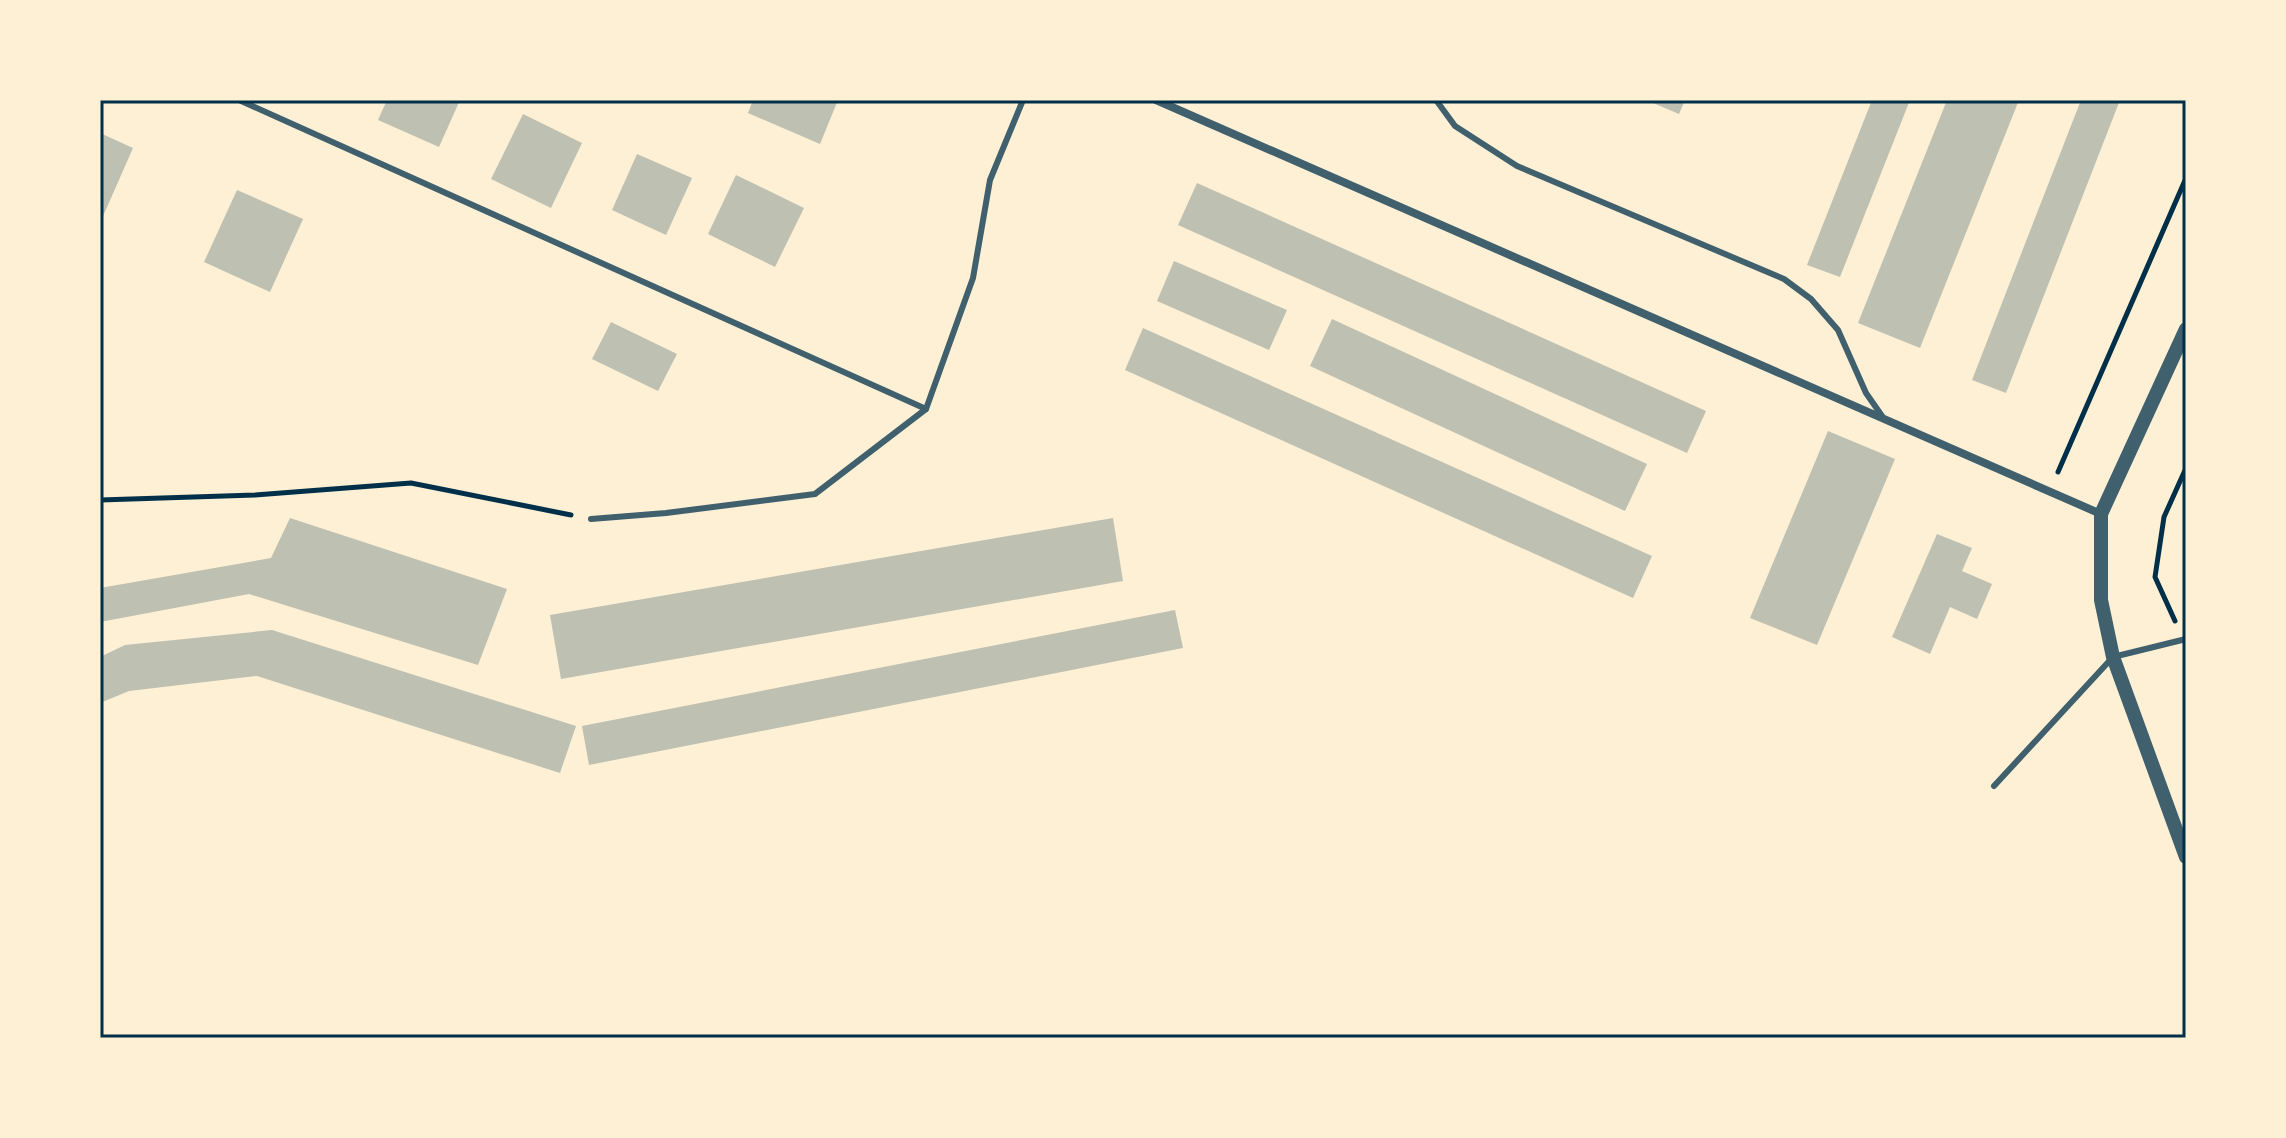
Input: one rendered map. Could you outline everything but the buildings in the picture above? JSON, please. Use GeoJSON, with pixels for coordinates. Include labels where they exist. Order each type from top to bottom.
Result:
{"type":"FeatureCollection","features":[{"type":"Feature","properties":{"kind":"street"},"geometry":{"type":"LineString","coordinates":[[1156,100],[2101,514]]}},
{"type":"Feature","properties":{"kind":"street"},"geometry":{"type":"LineString","coordinates":[[2186,329],[2101,514],[2101,600],[2113,657],[2186,857]]}},
{"type":"Feature","properties":{"kind":"lane"},"geometry":{"type":"LineString","coordinates":[[239,100],[926,409]]}},
{"type":"Feature","properties":{"kind":"lane"},"geometry":{"type":"LineString","coordinates":[[591,519],[815,494],[926,409],[973,278],[990,180],[1023,100]]}},
{"type":"Feature","properties":{"kind":"lane"},"geometry":{"type":"LineString","coordinates":[[1436,100],[1455,126],[1517,166],[1784,279],[1811,299],[1838,330],[1866,393],[1884,418]]}},
{"type":"Feature","properties":{"kind":"lane"},"geometry":{"type":"LineString","coordinates":[[1994,786],[2113,657],[2185,640]]}},
{"type":"Feature","properties":{"kind":"path"},"geometry":{"type":"LineString","coordinates":[[2050,491],[2186,178]]}},
{"type":"Feature","properties":{"kind":"path"},"geometry":{"type":"LineString","coordinates":[[2185,640],[2155,577],[2164,517],[2186,468]]}},
{"type":"Feature","properties":{"kind":"path"},"geometry":{"type":"LineString","coordinates":[[100,500],[255,495],[411,483],[591,519]]}}]}
